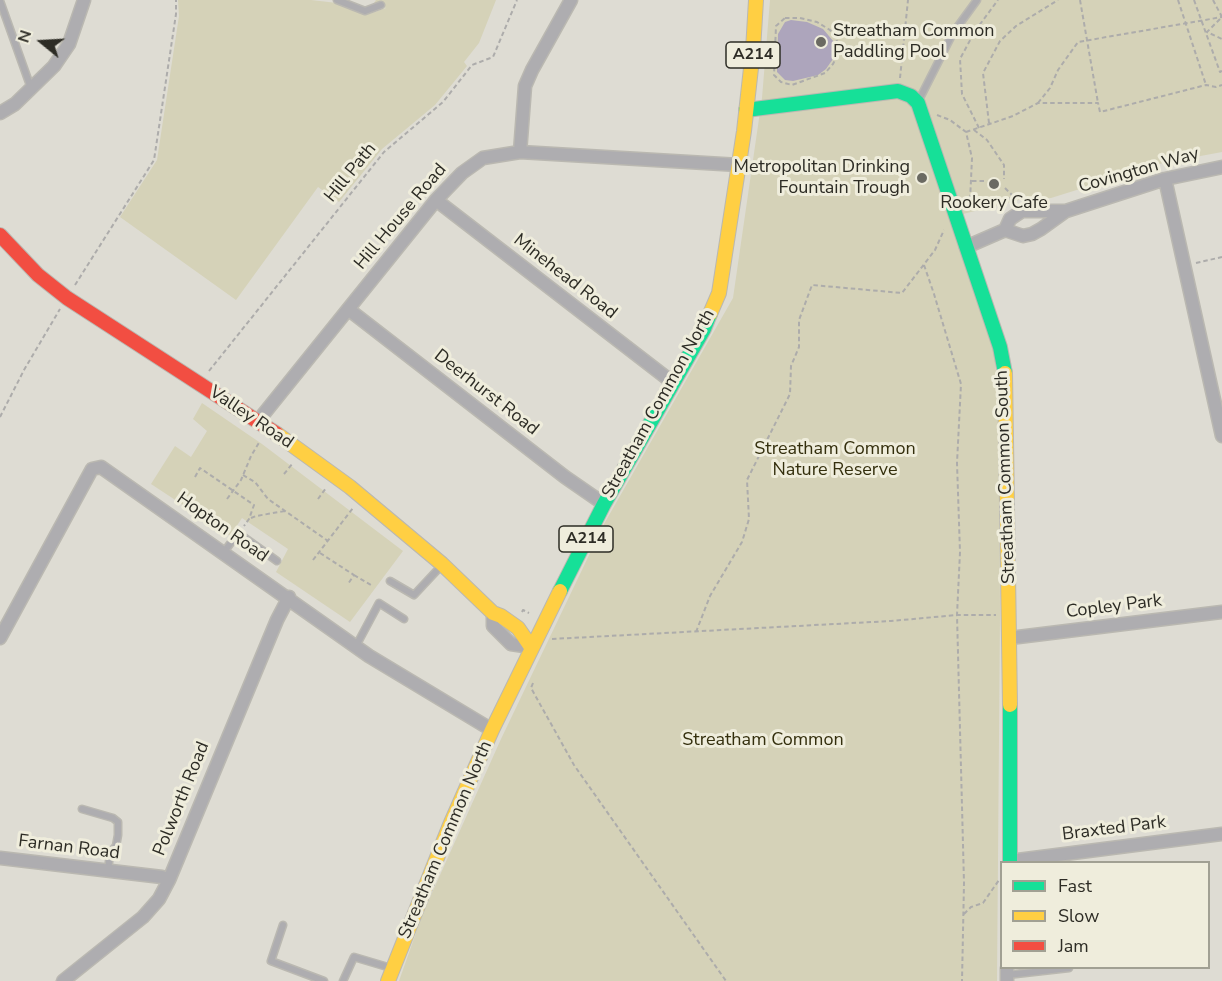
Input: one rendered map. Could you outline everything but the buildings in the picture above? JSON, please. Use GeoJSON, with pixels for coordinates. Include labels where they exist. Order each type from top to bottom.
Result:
{"type":"FeatureCollection","features":[{"type":"Feature","properties":{"kind":"street"},"geometry":{"type":"LineString","coordinates":[[0,113],[15,104],[54,66],[69,44],[84,0]]}},
{"type":"Feature","properties":{"kind":"street"},"geometry":{"type":"LineString","coordinates":[[520,152],[525,86],[531,70],[571,0]]}},
{"type":"Feature","properties":{"kind":"street","name":"Streatham Common North"},"geometry":{"type":"LineString","coordinates":[[391,975],[450,825],[531,647],[604,504],[704,329],[719,292],[746,110],[756,0]]}},
{"type":"Feature","properties":{"kind":"street"},"geometry":{"type":"LineString","coordinates":[[746,110],[897,91],[911,96],[918,103]]}},
{"type":"Feature","properties":{"kind":"street","name":"Streatham Common South"},"geometry":{"type":"LineString","coordinates":[[918,103],[1005,368],[1010,614],[1010,861]]}},
{"type":"Feature","properties":{"kind":"street","name":"Hill House Road"},"geometry":{"type":"LineString","coordinates":[[258,421],[436,200],[462,173],[483,159],[520,152],[739,165]]}},
{"type":"Feature","properties":{"kind":"street","name":"Covington Way"},"geometry":{"type":"LineString","coordinates":[[1005,230],[1010,219],[1022,211],[1066,211],[1166,179],[1222,168]]}},
{"type":"Feature","properties":{"kind":"street"},"geometry":{"type":"LineString","coordinates":[[1166,179],[1222,436]]}},
{"type":"Feature","properties":{"kind":"street","name":"Minehead Road"},"geometry":{"type":"LineString","coordinates":[[436,200],[672,382]]}},
{"type":"Feature","properties":{"kind":"street","name":"Covington Way"},"geometry":{"type":"LineString","coordinates":[[966,247],[1005,230],[1023,236],[1032,234],[1066,211]]}},
{"type":"Feature","properties":{"kind":"street","name":"Valley Road"},"geometry":{"type":"LineString","coordinates":[[0,235],[38,275],[67,298],[258,421],[350,487],[442,564],[493,613],[518,628],[531,647]]}},
{"type":"Feature","properties":{"kind":"street","name":"Deerhurst Road"},"geometry":{"type":"LineString","coordinates":[[348,309],[555,470],[604,504]]}},
{"type":"Feature","properties":{"kind":"street","name":"Hopton Road"},"geometry":{"type":"LineString","coordinates":[[0,638],[92,469],[101,467],[356,646],[492,730]]}},
{"type":"Feature","properties":{"kind":"street","name":"Polworth Road"},"geometry":{"type":"LineString","coordinates":[[63,981],[86,960],[142,917],[159,899],[284,604],[289,597]]}},
{"type":"Feature","properties":{"kind":"street","name":"Copley Park"},"geometry":{"type":"LineString","coordinates":[[1010,638],[1222,612]]}},
{"type":"Feature","properties":{"kind":"street","name":"Braxted Park"},"geometry":{"type":"LineString","coordinates":[[1018,861],[1222,834]]}},
{"type":"Feature","properties":{"kind":"street","name":"Farnan Road"},"geometry":{"type":"LineString","coordinates":[[0,858],[162,877],[169,880]]}},
{"type":"Feature","properties":{"kind":"lane"},"geometry":{"type":"LineString","coordinates":[[337,0],[365,11],[381,5]]}},
{"type":"Feature","properties":{"kind":"lane"},"geometry":{"type":"LineString","coordinates":[[918,103],[952,33],[977,0]]}},
{"type":"Feature","properties":{"kind":"lane"},"geometry":{"type":"LineString","coordinates":[[0,1],[31,89]]}},
{"type":"Feature","properties":{"kind":"lane"},"geometry":{"type":"LineString","coordinates":[[224,552],[238,533],[277,561]]}},
{"type":"Feature","properties":{"kind":"lane"},"geometry":{"type":"LineString","coordinates":[[390,580],[414,595],[442,564]]}},
{"type":"Feature","properties":{"kind":"lane"},"geometry":{"type":"LineString","coordinates":[[356,646],[378,603],[404,619]]}},
{"type":"Feature","properties":{"kind":"lane"},"geometry":{"type":"LineString","coordinates":[[82,809],[113,818],[118,822],[116,846],[110,853],[108,871]]}},
{"type":"Feature","properties":{"kind":"lane"},"geometry":{"type":"LineString","coordinates":[[283,925],[272,961],[324,981]]}},
{"type":"Feature","properties":{"kind":"lane"},"geometry":{"type":"LineString","coordinates":[[344,981],[354,957],[391,975]]}},
{"type":"Feature","properties":{"kind":"lane"},"geometry":{"type":"LineString","coordinates":[[1007,974],[1059,969]]}},
{"type":"Feature","properties":{"kind":"path"},"geometry":{"type":"LineString","coordinates":[[73,288],[154,159],[176,14],[176,0]]}},
{"type":"Feature","properties":{"kind":"path","name":"Hill Path"},"geometry":{"type":"LineString","coordinates":[[208,374],[384,152],[443,102],[472,65],[493,57],[518,0]]}},
{"type":"Feature","properties":{"kind":"path"},"geometry":{"type":"LineString","coordinates":[[897,91],[908,0]]}},
{"type":"Feature","properties":{"kind":"path"},"geometry":{"type":"LineString","coordinates":[[979,128],[962,94],[960,59],[975,31],[998,0]]}},
{"type":"Feature","properties":{"kind":"path"},"geometry":{"type":"LineString","coordinates":[[989,123],[983,73],[1000,41],[1017,26],[1058,0]]}},
{"type":"Feature","properties":{"kind":"path"},"geometry":{"type":"LineString","coordinates":[[1080,0],[1100,112],[1206,85],[1222,86]]}},
{"type":"Feature","properties":{"kind":"path"},"geometry":{"type":"LineString","coordinates":[[1178,0],[1206,85]]}},
{"type":"Feature","properties":{"kind":"path"},"geometry":{"type":"LineString","coordinates":[[1194,0],[1221,72]]}},
{"type":"Feature","properties":{"kind":"path"},"geometry":{"type":"LineString","coordinates":[[1213,0],[1222,17]]}},
{"type":"Feature","properties":{"kind":"path"},"geometry":{"type":"LineString","coordinates":[[966,132],[1013,116],[1038,103],[1050,88],[1069,53],[1078,42],[1222,17]]}},
{"type":"Feature","properties":{"kind":"path"},"geometry":{"type":"LineString","coordinates":[[1207,32],[1222,17]]}},
{"type":"Feature","properties":{"kind":"path"},"geometry":{"type":"LineString","coordinates":[[785,18],[800,18],[824,26],[835,36],[839,47],[834,64],[820,76],[788,85],[774,75],[776,27],[785,18]]}},
{"type":"Feature","properties":{"kind":"path"},"geometry":{"type":"LineString","coordinates":[[1207,32],[1222,39]]}},
{"type":"Feature","properties":{"kind":"path"},"geometry":{"type":"LineString","coordinates":[[839,47],[850,46],[901,57]]}},
{"type":"Feature","properties":{"kind":"path"},"geometry":{"type":"LineString","coordinates":[[1221,72],[1222,67]]}},
{"type":"Feature","properties":{"kind":"path"},"geometry":{"type":"LineString","coordinates":[[1038,103],[1098,103]]}},
{"type":"Feature","properties":{"kind":"path"},"geometry":{"type":"LineString","coordinates":[[931,113],[950,120],[966,132],[972,158],[969,201]]}},
{"type":"Feature","properties":{"kind":"path"},"geometry":{"type":"LineString","coordinates":[[974,130],[987,140],[1004,165],[1004,179]]}},
{"type":"Feature","properties":{"kind":"path"},"geometry":{"type":"LineString","coordinates":[[972,181],[987,181]]}},
{"type":"Feature","properties":{"kind":"path"},"geometry":{"type":"LineString","coordinates":[[1005,188],[1017,201]]}},
{"type":"Feature","properties":{"kind":"path"},"geometry":{"type":"LineString","coordinates":[[964,205],[969,201],[1008,200],[1013,196]]}},
{"type":"Feature","properties":{"kind":"path"},"geometry":{"type":"LineString","coordinates":[[696,632],[710,596],[742,542],[749,519],[747,480],[790,394],[790,366],[799,347],[799,320],[812,285],[902,293],[936,250],[944,230]]}},
{"type":"Feature","properties":{"kind":"path"},"geometry":{"type":"LineString","coordinates":[[1185,265],[1222,257]]}},
{"type":"Feature","properties":{"kind":"path"},"geometry":{"type":"LineString","coordinates":[[924,265],[960,384],[957,463],[960,552],[957,615],[963,915],[962,981]]}},
{"type":"Feature","properties":{"kind":"path"},"geometry":{"type":"LineString","coordinates":[[0,417],[24,370],[61,309]]}},
{"type":"Feature","properties":{"kind":"path"},"geometry":{"type":"LineString","coordinates":[[227,499],[243,475],[260,441]]}},
{"type":"Feature","properties":{"kind":"path"},"geometry":{"type":"LineString","coordinates":[[284,474],[293,463]]}},
{"type":"Feature","properties":{"kind":"path"},"geometry":{"type":"LineString","coordinates":[[195,477],[200,468],[254,505],[249,519],[238,533]]}},
{"type":"Feature","properties":{"kind":"path"},"geometry":{"type":"LineString","coordinates":[[243,475],[255,482],[268,499],[328,541]]}},
{"type":"Feature","properties":{"kind":"path"},"geometry":{"type":"LineString","coordinates":[[318,499],[326,488]]}},
{"type":"Feature","properties":{"kind":"path"},"geometry":{"type":"LineString","coordinates":[[313,560],[353,508]]}},
{"type":"Feature","properties":{"kind":"path"},"geometry":{"type":"LineString","coordinates":[[249,519],[285,511]]}},
{"type":"Feature","properties":{"kind":"path"},"geometry":{"type":"LineString","coordinates":[[319,552],[371,585]]}},
{"type":"Feature","properties":{"kind":"path"},"geometry":{"type":"LineString","coordinates":[[348,584],[354,575]]}},
{"type":"Feature","properties":{"kind":"path"},"geometry":{"type":"LineString","coordinates":[[551,639],[957,615],[1010,614]]}},
{"type":"Feature","properties":{"kind":"path"},"geometry":{"type":"LineString","coordinates":[[535,679],[531,688],[574,765],[726,981]]}},
{"type":"Feature","properties":{"kind":"path"},"geometry":{"type":"LineString","coordinates":[[963,915],[970,907],[983,903],[999,880]]}},
{"type":"Feature","properties":{"kind":"green space"},"geometry":{"type":"Polygon","coordinates":[[[178,0],[311,0],[337,3],[369,14],[386,8],[374,3],[376,0],[496,0],[479,43],[464,62],[467,66],[435,105],[382,149],[339,202],[318,187],[236,300],[120,217],[157,160],[179,16],[178,0]]]}},
{"type":"Feature","properties":{"kind":"green space","name":"Streatham Common"},"geometry":{"type":"Polygon","coordinates":[[[770,0],[1222,0],[1222,152],[1163,163],[1051,198],[1019,200],[951,217],[994,351],[999,402],[997,981],[399,981],[423,913],[501,739],[604,524],[733,298],[762,98],[770,0]]]}},
{"type":"Feature","properties":{"kind":"green space"},"geometry":{"type":"Polygon","coordinates":[[[202,403],[262,444],[403,551],[350,622],[276,572],[288,549],[242,518],[230,536],[151,484],[175,446],[191,457],[207,431],[193,419],[202,403]]]}},
{"type":"Feature","properties":{"kind":"shaded area","name":"Streatham Common Paddling Pool"},"geometry":{"type":"Polygon","coordinates":[[[791,20],[807,22],[823,29],[834,42],[835,56],[826,69],[818,75],[793,81],[785,80],[777,72],[778,34],[785,22],[791,20]]]}},
{"type":"Feature","properties":{"kind":"traffic: fast"},"geometry":{"type":"LineString","coordinates":[[746,110],[898,91],[911,96],[918,103],[1000,347],[1005,373]]}},
{"type":"Feature","properties":{"kind":"traffic: fast"},"geometry":{"type":"LineString","coordinates":[[560,591],[604,504],[704,329],[710,314]]}},
{"type":"Feature","properties":{"kind":"traffic: fast"},"geometry":{"type":"LineString","coordinates":[[1010,705],[1010,861]]}},
{"type":"Feature","properties":{"kind":"traffic: slow"},"geometry":{"type":"LineString","coordinates":[[710,314],[719,293],[744,131],[756,0]]}},
{"type":"Feature","properties":{"kind":"traffic: slow"},"geometry":{"type":"LineString","coordinates":[[1005,373],[1010,705]]}},
{"type":"Feature","properties":{"kind":"traffic: slow"},"geometry":{"type":"LineString","coordinates":[[277,434],[350,487],[442,564],[493,613],[518,628],[531,647]]}},
{"type":"Feature","properties":{"kind":"traffic: slow"},"geometry":{"type":"LineString","coordinates":[[388,981],[450,825],[492,730],[560,591]]}},
{"type":"Feature","properties":{"kind":"traffic: jam"},"geometry":{"type":"LineString","coordinates":[[0,235],[38,275],[67,298],[277,434]]}},
{"type":"Feature","properties":{"kind":"place","name":"Streatham Common Paddling Pool"},"geometry":{"type":"Point","coordinates":[821,42]}},
{"type":"Feature","properties":{"kind":"place","name":"Metropolitan Drinking Fountain Trough"},"geometry":{"type":"Point","coordinates":[922,178]}},
{"type":"Feature","properties":{"kind":"place","name":"Rookery Cafe"},"geometry":{"type":"Point","coordinates":[994,184]}},
{"type":"Feature","properties":{"kind":"park label","name":"Streatham Common Nature Reserve"},"geometry":{"type":"Point","coordinates":[835,460]}}]}
